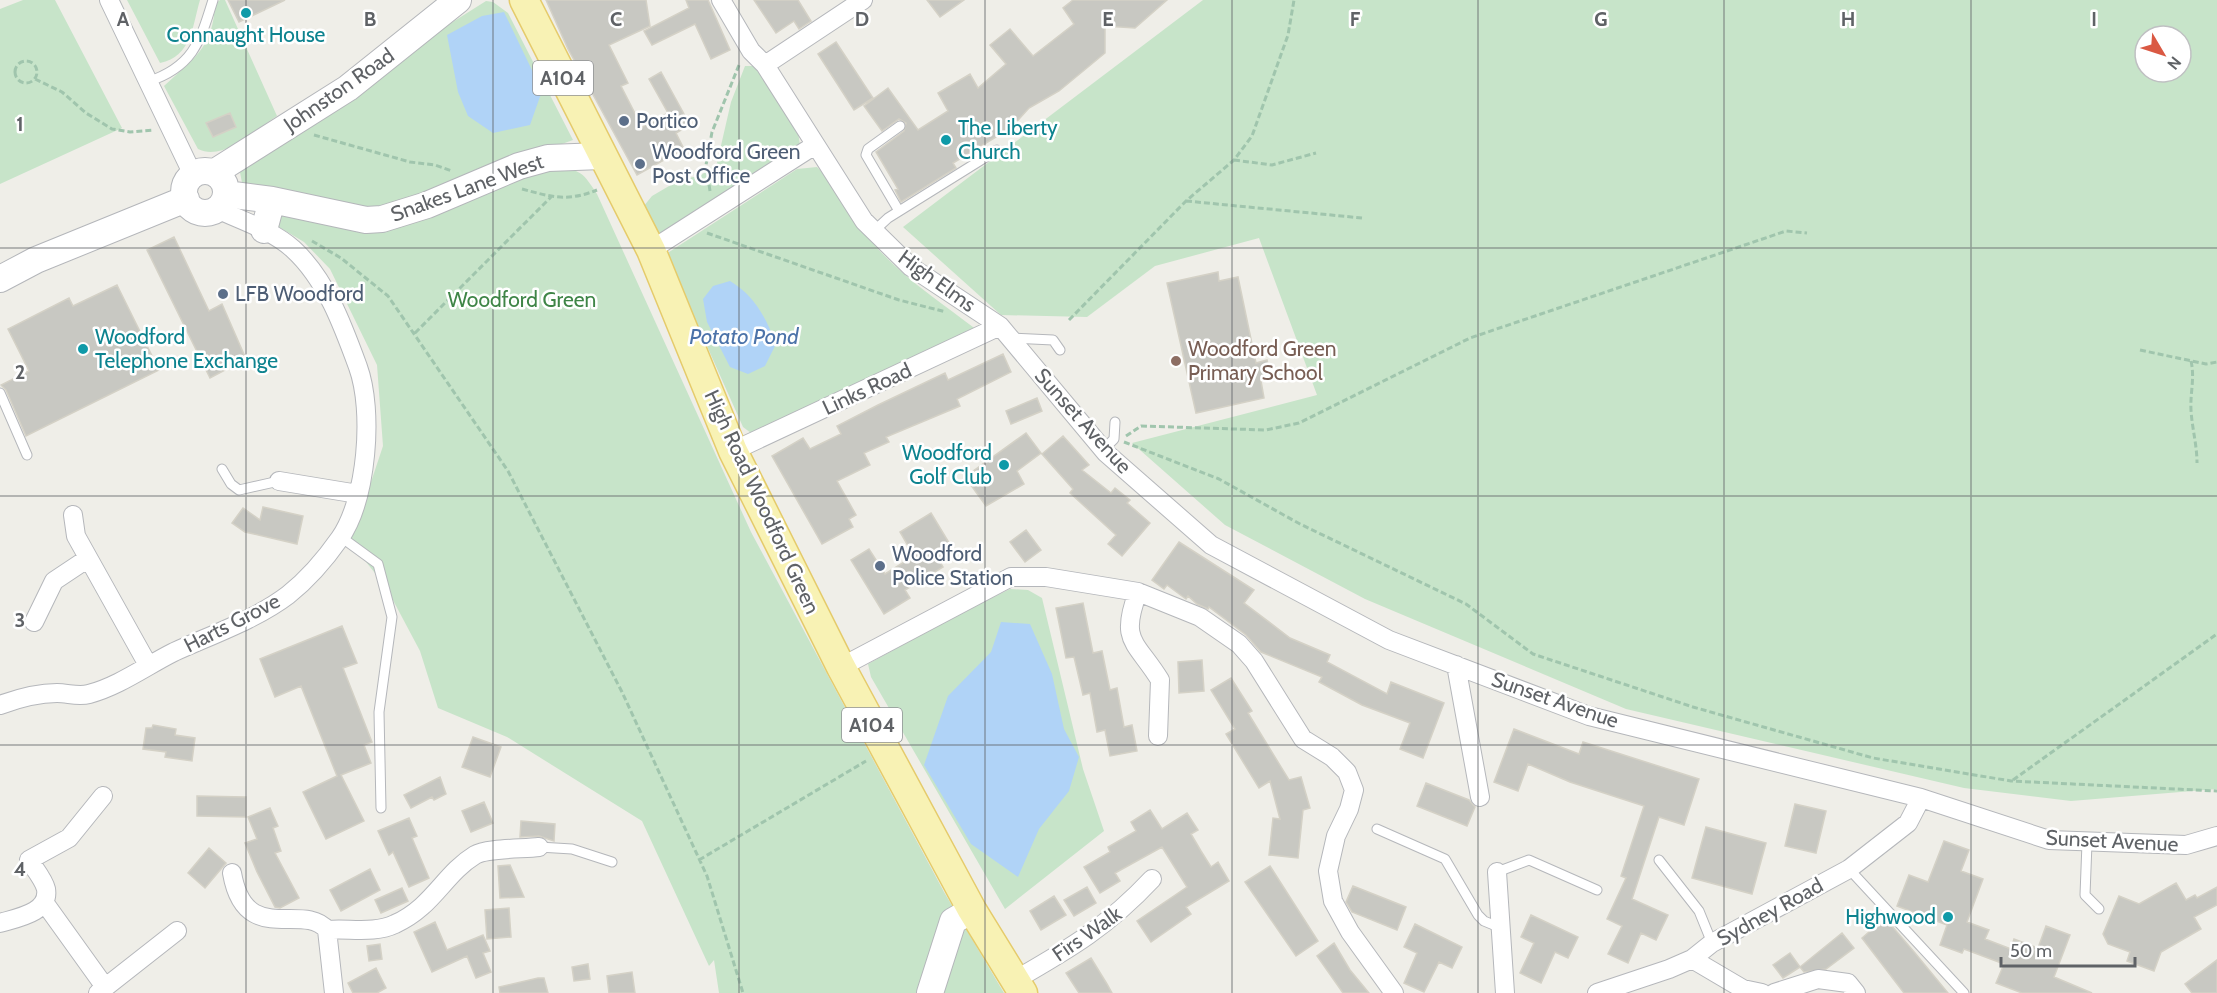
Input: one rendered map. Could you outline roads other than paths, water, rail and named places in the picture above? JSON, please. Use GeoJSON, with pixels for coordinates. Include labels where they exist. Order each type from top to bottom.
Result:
{"type":"FeatureCollection","features":[{"type":"Feature","properties":{"kind":"main road","name":"High Road Woodford Green"},"geometry":{"type":"LineString","coordinates":[[524,0],[651,250],[733,451],[841,667],[972,910],[1019,987]]}},
{"type":"Feature","properties":{"kind":"street"},"geometry":{"type":"LineString","coordinates":[[109,0],[170,129],[207,190]]}},
{"type":"Feature","properties":{"kind":"street","name":"Johnston Road"},"geometry":{"type":"LineString","coordinates":[[207,190],[295,122],[348,88],[458,0]]}},
{"type":"Feature","properties":{"kind":"street","name":"High Elms"},"geometry":{"type":"LineString","coordinates":[[721,0],[751,51],[765,66],[864,221],[911,267],[1005,332]]}},
{"type":"Feature","properties":{"kind":"street"},"geometry":{"type":"LineString","coordinates":[[765,66],[863,0]]}},
{"type":"Feature","properties":{"kind":"street"},"geometry":{"type":"LineString","coordinates":[[651,250],[815,145]]}},
{"type":"Feature","properties":{"kind":"street","name":"Snakes Lane West"},"geometry":{"type":"LineString","coordinates":[[0,279],[36,260],[207,190],[272,200],[366,220],[382,219],[427,205],[548,158],[602,156]]}},
{"type":"Feature","properties":{"kind":"street","name":"Harts Grove"},"geometry":{"type":"LineString","coordinates":[[0,705],[21,698],[46,694],[87,695],[111,687],[148,665],[263,610],[288,595],[341,537],[358,494],[366,447],[367,405],[361,376],[340,319],[317,276],[292,248],[207,190]]}},
{"type":"Feature","properties":{"kind":"street"},"geometry":{"type":"LineString","coordinates":[[264,230],[272,200]]}},
{"type":"Feature","properties":{"kind":"street","name":"Sunset Avenue"},"geometry":{"type":"LineString","coordinates":[[1005,332],[1103,450],[1211,545],[1389,640],[1589,716],[1921,798],[2049,840],[2186,845],[2217,836]]}},
{"type":"Feature","properties":{"kind":"street","name":"Links Road"},"geometry":{"type":"LineString","coordinates":[[733,451],[1005,332]]}},
{"type":"Feature","properties":{"kind":"street"},"geometry":{"type":"LineString","coordinates":[[279,481],[358,494]]}},
{"type":"Feature","properties":{"kind":"street"},"geometry":{"type":"LineString","coordinates":[[73,515],[76,536],[87,559],[148,665]]}},
{"type":"Feature","properties":{"kind":"street"},"geometry":{"type":"LineString","coordinates":[[34,622],[54,581],[87,559]]}},
{"type":"Feature","properties":{"kind":"street"},"geometry":{"type":"LineString","coordinates":[[841,667],[1011,577],[1046,577],[1138,592],[1200,617],[1239,644],[1254,661],[1303,739],[1332,757],[1347,772],[1354,790],[1349,808],[1336,836],[1328,871],[1333,901],[1350,932],[1394,993]]}},
{"type":"Feature","properties":{"kind":"street"},"geometry":{"type":"LineString","coordinates":[[1138,592],[1131,611],[1128,632],[1136,650],[1160,680],[1158,736]]}},
{"type":"Feature","properties":{"kind":"street"},"geometry":{"type":"LineString","coordinates":[[1456,665],[1480,797]]}},
{"type":"Feature","properties":{"kind":"street"},"geometry":{"type":"LineString","coordinates":[[0,922],[37,910],[44,902],[46,889],[29,860],[69,838],[103,796]]}},
{"type":"Feature","properties":{"kind":"street","name":"Sydney Road"},"geometry":{"type":"LineString","coordinates":[[1597,993],[1692,959],[1712,943],[1849,869],[1908,823],[1921,798]]}},
{"type":"Feature","properties":{"kind":"street"},"geometry":{"type":"LineString","coordinates":[[327,930],[367,930],[394,925],[429,903],[458,870],[477,854],[539,847]]}},
{"type":"Feature","properties":{"kind":"street"},"geometry":{"type":"LineString","coordinates":[[1497,872],[1505,993]]}},
{"type":"Feature","properties":{"kind":"street"},"geometry":{"type":"LineString","coordinates":[[232,873],[236,895],[252,911],[273,920],[306,919],[321,923],[327,930],[334,993]]}},
{"type":"Feature","properties":{"kind":"street","name":"Firs Walk"},"geometry":{"type":"LineString","coordinates":[[1019,987],[1122,912],[1152,879]]}},
{"type":"Feature","properties":{"kind":"street"},"geometry":{"type":"LineString","coordinates":[[44,902],[111,988],[177,931]]}},
{"type":"Feature","properties":{"kind":"street"},"geometry":{"type":"LineString","coordinates":[[930,993],[953,921],[972,910]]}},
{"type":"Feature","properties":{"kind":"street"},"geometry":{"type":"LineString","coordinates":[[1692,959],[1743,989],[1762,993]]}},
{"type":"Feature","properties":{"kind":"street"},"geometry":{"type":"LineString","coordinates":[[1774,993],[1818,979],[1848,983],[1856,993]]}},
{"type":"Feature","properties":{"kind":"lane"},"geometry":{"type":"LineString","coordinates":[[146,82],[166,76],[195,49],[204,32],[213,0]]}},
{"type":"Feature","properties":{"kind":"lane"},"geometry":{"type":"LineString","coordinates":[[899,212],[866,154],[868,148],[900,126]]}},
{"type":"Feature","properties":{"kind":"lane"},"geometry":{"type":"LineString","coordinates":[[874,231],[899,212],[997,150]]}},
{"type":"Feature","properties":{"kind":"lane"},"geometry":{"type":"LineString","coordinates":[[1005,332],[1053,340],[1060,350]]}},
{"type":"Feature","properties":{"kind":"lane"},"geometry":{"type":"LineString","coordinates":[[0,393],[27,455]]}},
{"type":"Feature","properties":{"kind":"lane"},"geometry":{"type":"LineString","coordinates":[[1103,450],[1114,439],[1115,422]]}},
{"type":"Feature","properties":{"kind":"lane"},"geometry":{"type":"LineString","coordinates":[[222,469],[231,484],[239,490],[279,481]]}},
{"type":"Feature","properties":{"kind":"lane"},"geometry":{"type":"LineString","coordinates":[[341,537],[378,564],[392,617],[379,712],[381,808]]}},
{"type":"Feature","properties":{"kind":"lane"},"geometry":{"type":"LineString","coordinates":[[1377,829],[1445,859],[1478,915],[1484,921],[1501,928]]}},
{"type":"Feature","properties":{"kind":"lane"},"geometry":{"type":"LineString","coordinates":[[2087,843],[2085,895],[2099,909]]}},
{"type":"Feature","properties":{"kind":"lane"},"geometry":{"type":"LineString","coordinates":[[539,847],[572,849],[612,862]]}},
{"type":"Feature","properties":{"kind":"lane"},"geometry":{"type":"LineString","coordinates":[[1497,872],[1529,860],[1597,890]]}},
{"type":"Feature","properties":{"kind":"lane"},"geometry":{"type":"LineString","coordinates":[[1659,860],[1699,911],[1712,943]]}},
{"type":"Feature","properties":{"kind":"lane"},"geometry":{"type":"LineString","coordinates":[[1849,869],[1964,993]]}},
{"type":"Feature","properties":{"kind":"water"},"geometry":{"type":"Polygon","coordinates":[[[504,12],[542,91],[530,125],[493,133],[468,116],[458,92],[447,35],[482,16],[504,12]]]}},
{"type":"Feature","properties":{"kind":"water","name":"Potato Pond"},"geometry":{"type":"Polygon","coordinates":[[[730,281],[759,308],[776,344],[765,366],[748,374],[730,367],[707,322],[703,299],[713,286],[730,281]]]}},
{"type":"Feature","properties":{"kind":"water"},"geometry":{"type":"Polygon","coordinates":[[[1001,622],[1030,624],[1052,674],[1064,729],[1079,757],[1069,791],[1039,829],[1018,877],[971,844],[924,765],[948,696],[991,652],[1001,622]]]}},
{"type":"Feature","properties":{"kind":"place","name":"Connaught House"},"geometry":{"type":"Point","coordinates":[246,13]}},
{"type":"Feature","properties":{"kind":"place","name":"Portico"},"geometry":{"type":"Point","coordinates":[624,121]}},
{"type":"Feature","properties":{"kind":"place","name":"The Liberty Church"},"geometry":{"type":"Point","coordinates":[946,140]}},
{"type":"Feature","properties":{"kind":"place","name":"Woodford Green Post Office"},"geometry":{"type":"Point","coordinates":[640,164]}},
{"type":"Feature","properties":{"kind":"place","name":"LFB Woodford"},"geometry":{"type":"Point","coordinates":[223,294]}},
{"type":"Feature","properties":{"kind":"place","name":"Woodford Telephone Exchange"},"geometry":{"type":"Point","coordinates":[83,349]}},
{"type":"Feature","properties":{"kind":"place","name":"Woodford Green Primary School"},"geometry":{"type":"Point","coordinates":[1176,361]}},
{"type":"Feature","properties":{"kind":"place","name":"Woodford Golf Club"},"geometry":{"type":"Point","coordinates":[1004,465]}},
{"type":"Feature","properties":{"kind":"place","name":"Woodford Police Station"},"geometry":{"type":"Point","coordinates":[880,566]}},
{"type":"Feature","properties":{"kind":"place","name":"Highwood"},"geometry":{"type":"Point","coordinates":[1948,917]}},
{"type":"Feature","properties":{"kind":"park label","name":"Woodford Green"},"geometry":{"type":"Point","coordinates":[522,300]}}]}
